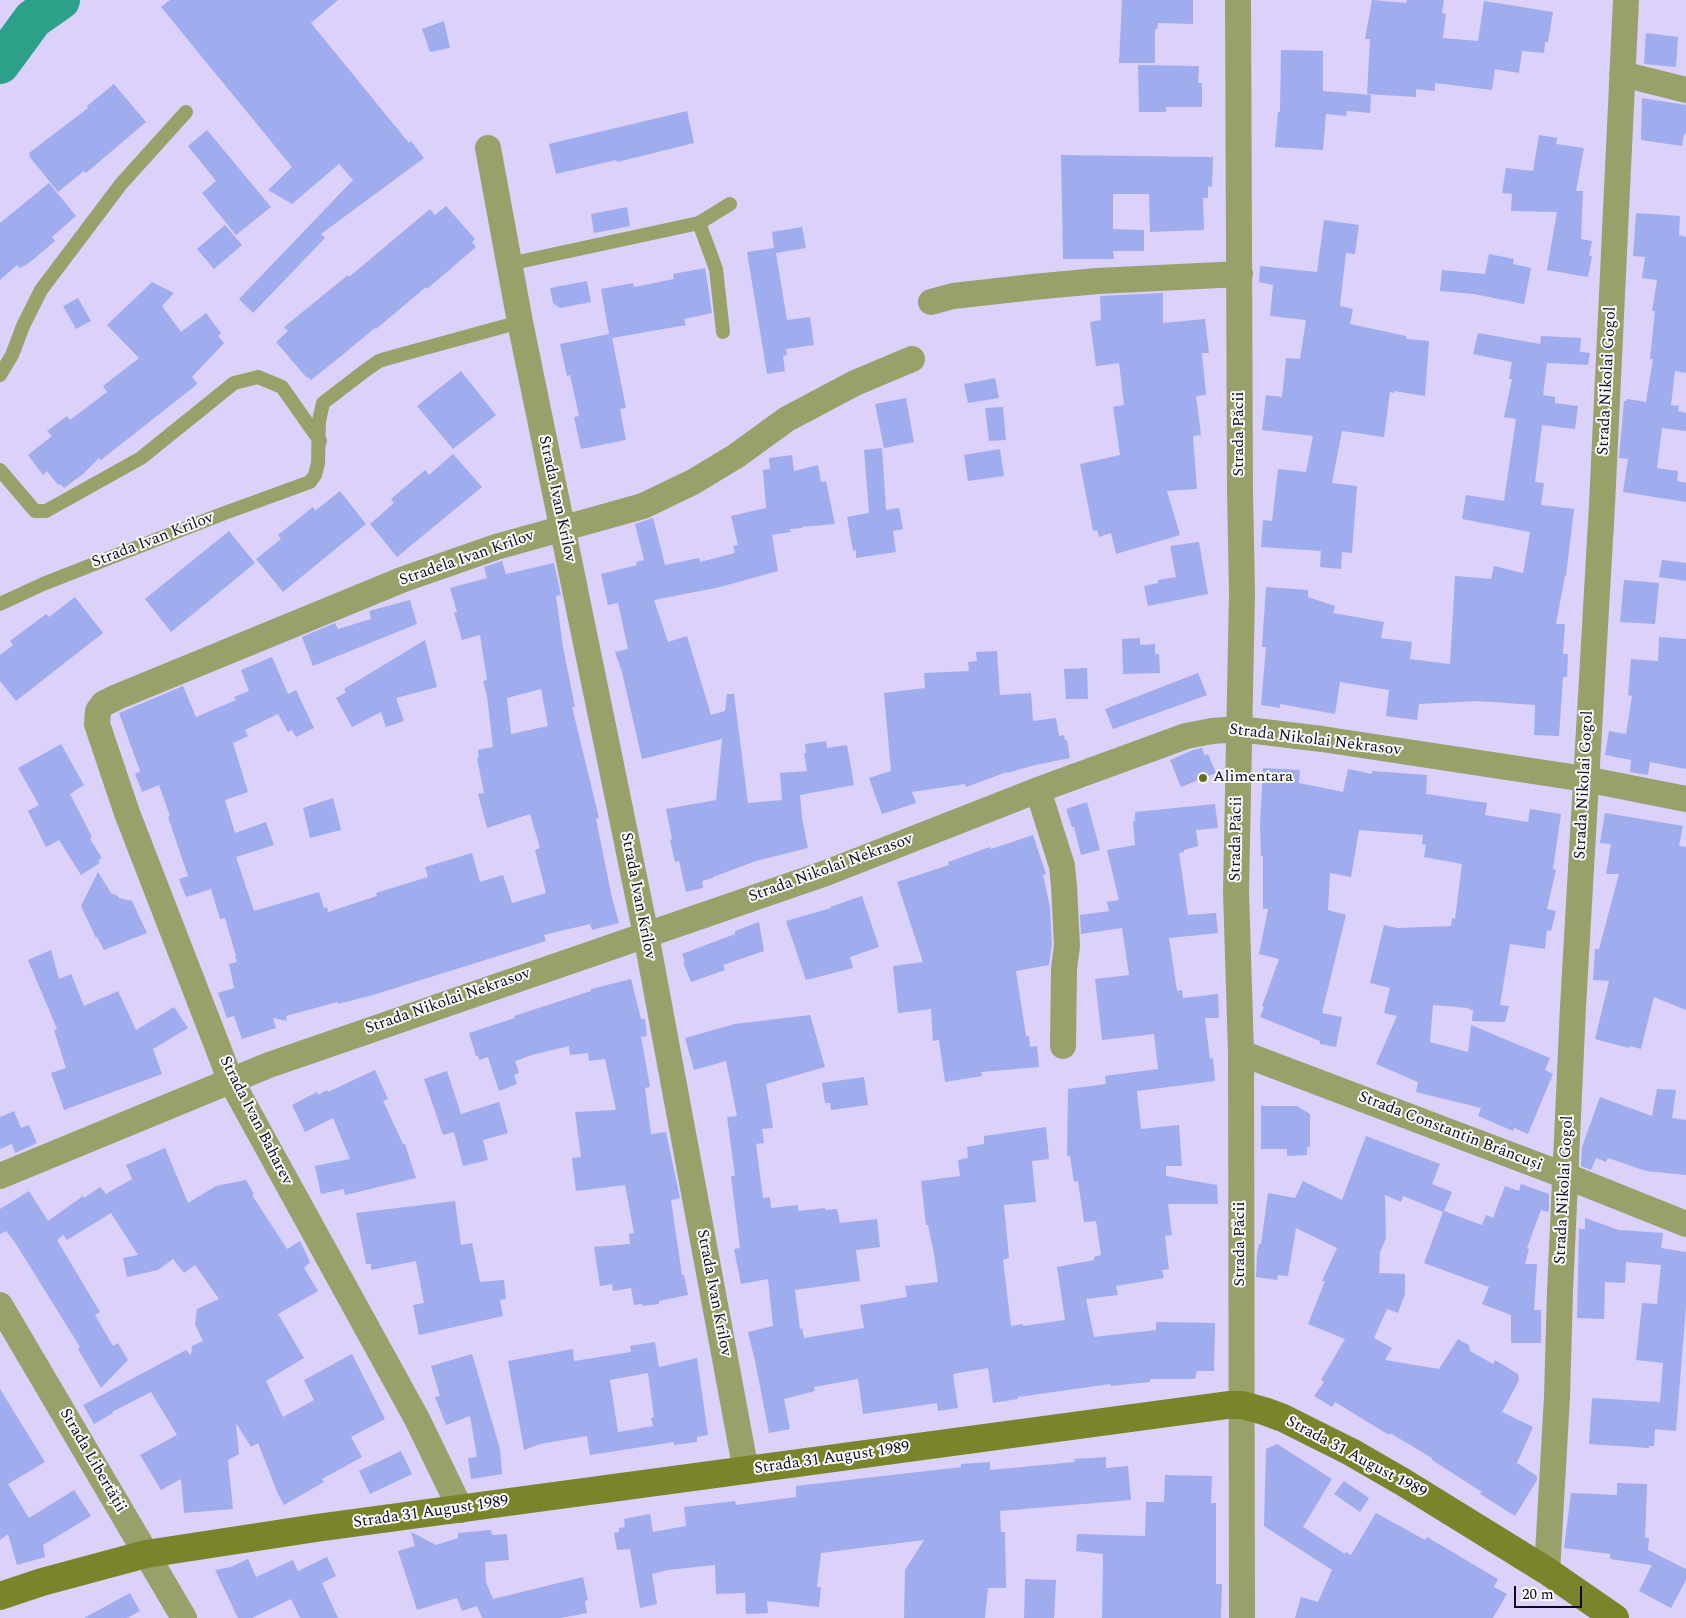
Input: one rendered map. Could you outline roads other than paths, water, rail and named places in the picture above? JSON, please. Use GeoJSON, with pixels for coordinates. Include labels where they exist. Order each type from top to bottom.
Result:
{"type":"FeatureCollection","features":[{"type":"Feature","properties":{"kind":"main road","name":"Strada 31 August 1989"},"geometry":{"type":"LineString","coordinates":[[0,1596],[42,1582],[146,1554],[316,1528],[461,1510],[1228,1405],[1264,1411],[1283,1418],[1351,1452],[1412,1487],[1547,1571],[1615,1618]]}},
{"type":"Feature","properties":{"kind":"street","name":"Strada Păcii"},"geometry":{"type":"LineString","coordinates":[[1238,0],[1242,593],[1236,891],[1241,1053],[1242,1618]]}},
{"type":"Feature","properties":{"kind":"street","name":"Strada Nikolai Gogol"},"geometry":{"type":"LineString","coordinates":[[1547,1571],[1557,1397],[1560,1291],[1585,779],[1602,505],[1626,0]]}},
{"type":"Feature","properties":{"kind":"street"},"geometry":{"type":"LineString","coordinates":[[1622,74],[1686,90]]}},
{"type":"Feature","properties":{"kind":"street","name":"Strada Ivan Krîlov"},"geometry":{"type":"LineString","coordinates":[[488,148],[520,322],[646,936],[746,1471]]}},
{"type":"Feature","properties":{"kind":"street"},"geometry":{"type":"LineString","coordinates":[[931,302],[953,296],[1097,281],[1240,274]]}},
{"type":"Feature","properties":{"kind":"street","name":"Stradela Ivan Krîlov"},"geometry":{"type":"LineString","coordinates":[[98,711],[103,704],[117,697],[404,579],[496,547],[643,506],[693,482],[736,456],[787,419],[855,383],[912,359]]}},
{"type":"Feature","properties":{"kind":"street","name":"Strada Ivan Baharev"},"geometry":{"type":"LineString","coordinates":[[98,711],[97,724],[127,813],[230,1079],[371,1339],[417,1419],[461,1510]]}},
{"type":"Feature","properties":{"kind":"street","name":"Strada Nikolai Nekrasov"},"geometry":{"type":"LineString","coordinates":[[0,1176],[230,1079],[826,873],[1038,790],[1186,736],[1212,731],[1239,730],[1322,739],[1585,779],[1686,799]]}},
{"type":"Feature","properties":{"kind":"street"},"geometry":{"type":"LineString","coordinates":[[1038,790],[1062,866],[1067,946],[1064,969],[1064,1046]]}},
{"type":"Feature","properties":{"kind":"street","name":"Strada Constantin Brâncuși"},"geometry":{"type":"LineString","coordinates":[[1241,1053],[1566,1176],[1686,1224]]}},
{"type":"Feature","properties":{"kind":"street","name":"Strada Libertății"},"geometry":{"type":"LineString","coordinates":[[0,1305],[184,1618]]}},
{"type":"Feature","properties":{"kind":"lane"},"geometry":{"type":"LineString","coordinates":[[0,375],[12,356],[22,326],[42,290],[121,184],[186,112]]}},
{"type":"Feature","properties":{"kind":"lane"},"geometry":{"type":"LineString","coordinates":[[509,264],[699,223],[730,204]]}},
{"type":"Feature","properties":{"kind":"lane"},"geometry":{"type":"LineString","coordinates":[[699,223],[716,269],[723,332]]}},
{"type":"Feature","properties":{"kind":"lane","name":"Strada Ivan Krîlov"},"geometry":{"type":"LineString","coordinates":[[0,604],[43,584],[213,517],[310,482],[315,475],[318,463],[319,421],[323,403],[379,361],[426,346],[520,322]]}},
{"type":"Feature","properties":{"kind":"lane"},"geometry":{"type":"LineString","coordinates":[[0,470],[35,511],[46,511],[141,458],[234,383],[258,377],[282,387],[320,441]]}},
{"type":"Feature","properties":{"kind":"waterway"},"geometry":{"type":"LineString","coordinates":[[0,64],[33,19],[60,0]]}},
{"type":"Feature","properties":{"kind":"place","name":"Alimentara"},"geometry":{"type":"Point","coordinates":[1203,778]}}]}
